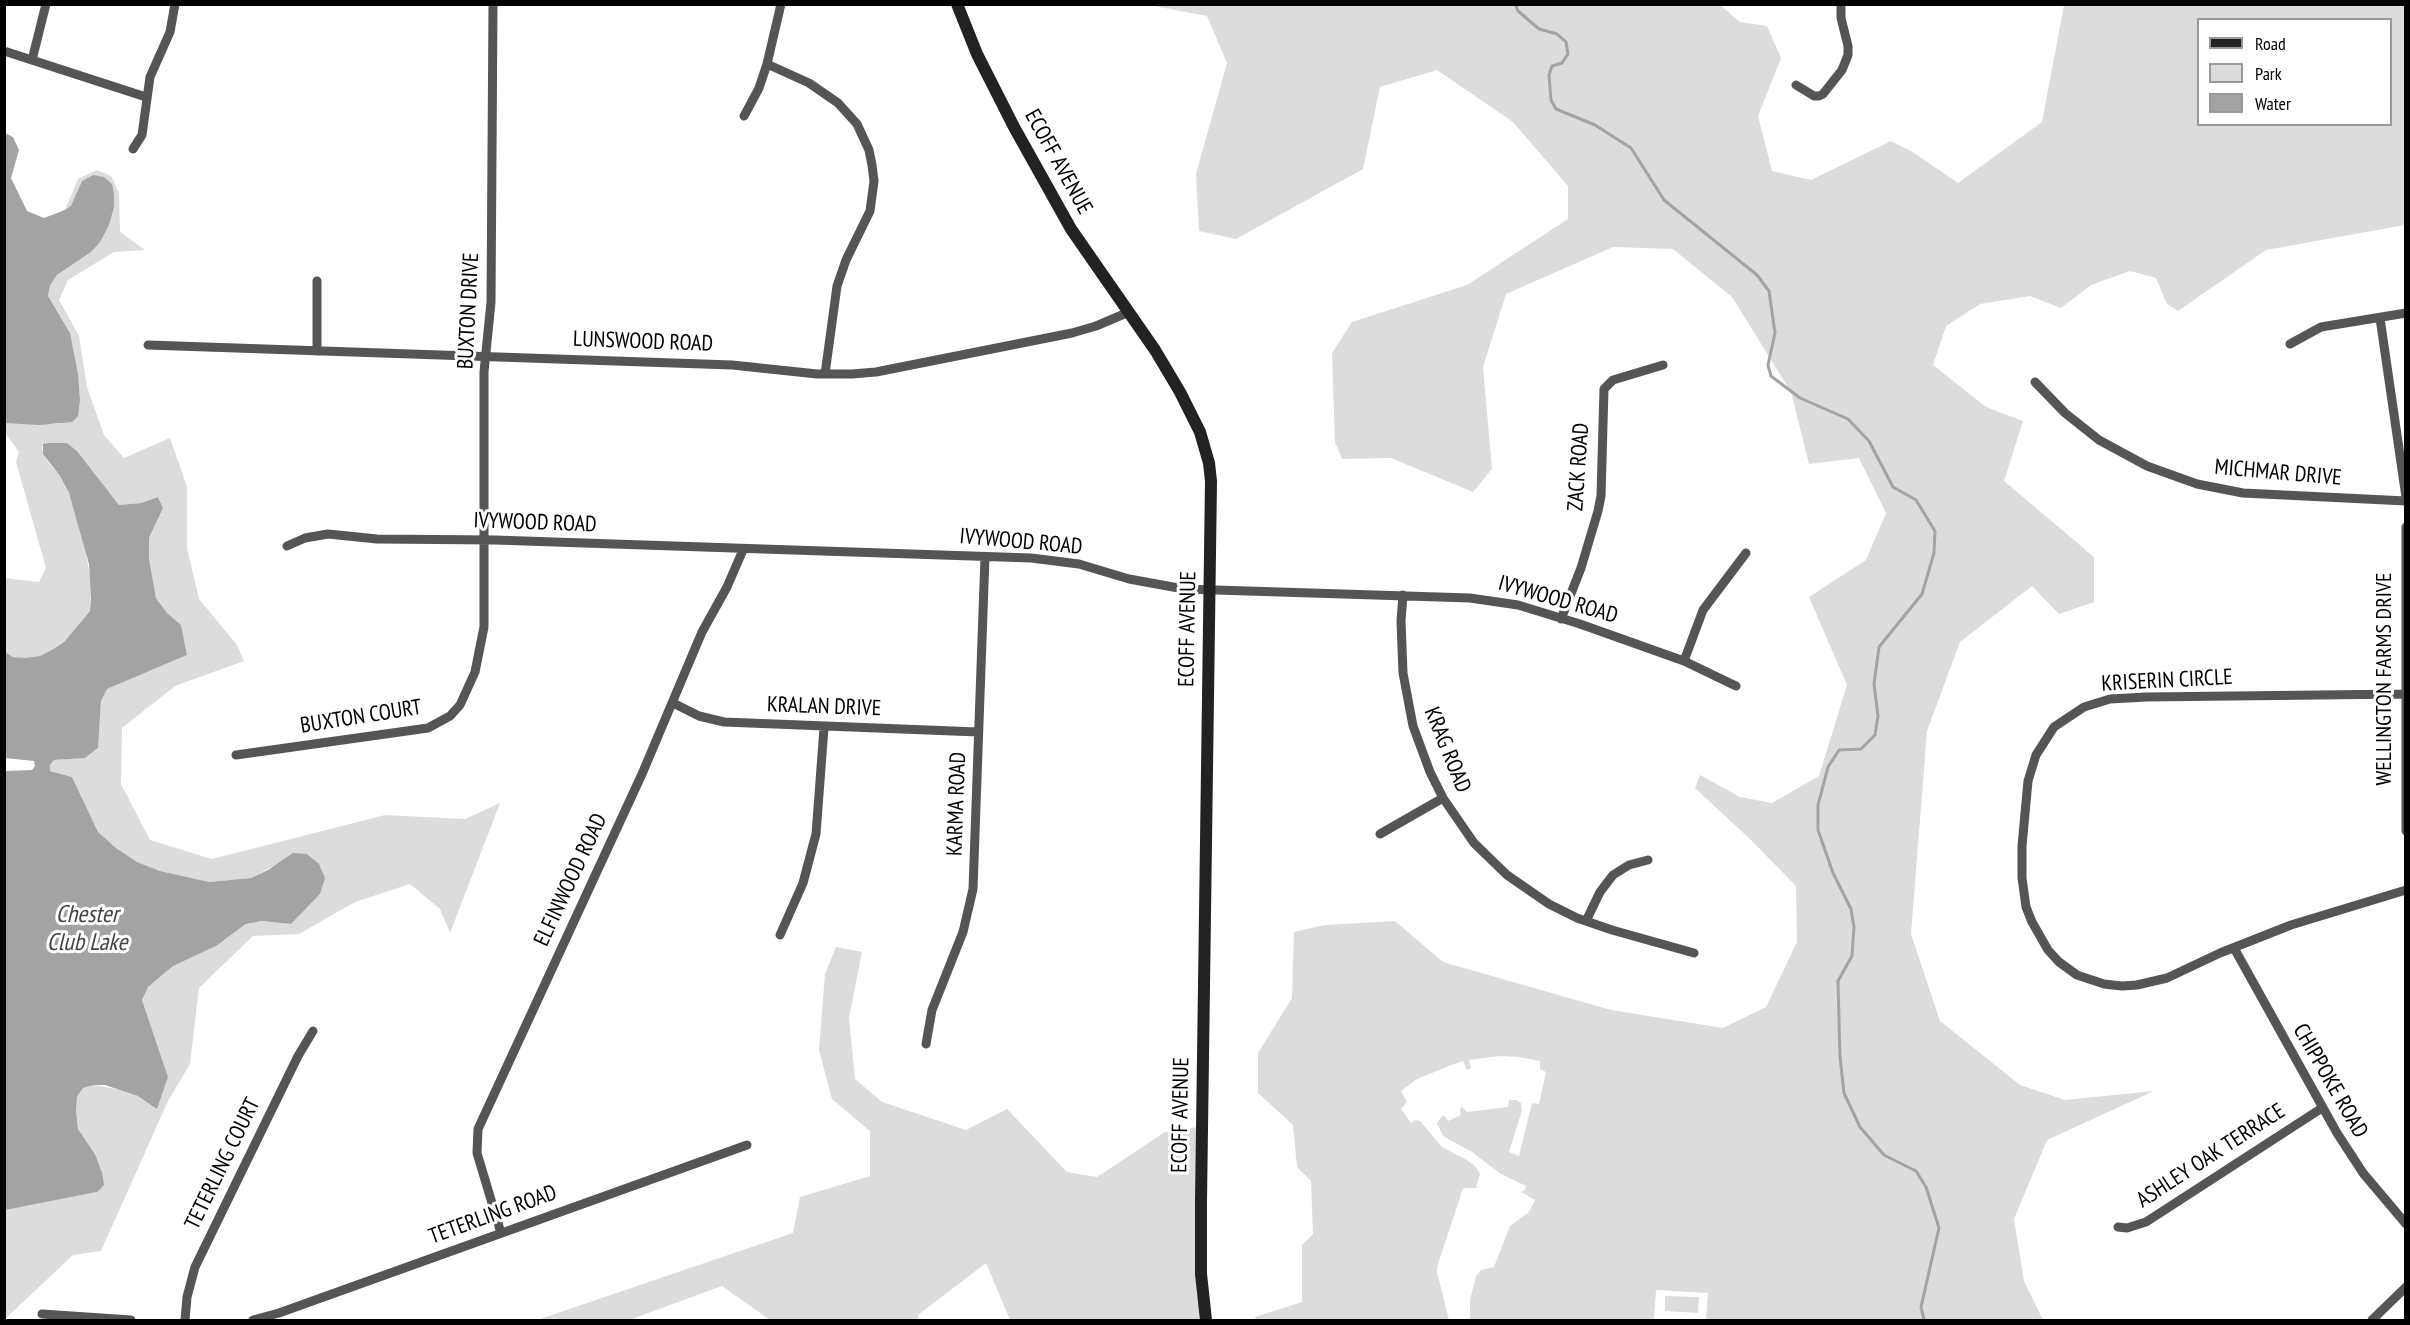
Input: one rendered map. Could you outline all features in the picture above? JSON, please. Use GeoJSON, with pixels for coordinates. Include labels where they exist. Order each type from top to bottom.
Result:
{"type":"FeatureCollection","features":[{"type":"Feature","properties":{"kind":"street"},"geometry":{"type":"LineString","coordinates":[[32,60],[46,4]]}},
{"type":"Feature","properties":{"kind":"street"},"geometry":{"type":"LineString","coordinates":[[134,149],[143,130],[146,97],[155,65],[170,32],[175,4]]}},
{"type":"Feature","properties":{"kind":"street","name":"BUXTON DRIVE"},"geometry":{"type":"LineString","coordinates":[[483,540],[484,372],[491,302],[493,4]]}},
{"type":"Feature","properties":{"kind":"street"},"geometry":{"type":"LineString","coordinates":[[744,116],[759,88],[782,4]]}},
{"type":"Feature","properties":{"kind":"street","name":"ECOFF AVENUE"},"geometry":{"type":"LineString","coordinates":[[957,4],[977,54],[1014,127],[1071,229],[1129,312],[1180,392],[1206,449],[1211,481],[1201,1201],[1202,1274],[1206,1320]]}},
{"type":"Feature","properties":{"kind":"street"},"geometry":{"type":"LineString","coordinates":[[1796,85],[1814,96],[1819,96],[1842,70],[1848,55],[1841,18],[1842,4]]}},
{"type":"Feature","properties":{"kind":"street"},"geometry":{"type":"LineString","coordinates":[[4,51],[146,97]]}},
{"type":"Feature","properties":{"kind":"street"},"geometry":{"type":"LineString","coordinates":[[767,64],[809,83],[838,103],[857,124],[869,150],[872,165],[873,189],[870,211],[846,260],[837,286],[825,374]]}},
{"type":"Feature","properties":{"kind":"street"},"geometry":{"type":"LineString","coordinates":[[317,281],[317,351]]}},
{"type":"Feature","properties":{"kind":"street","name":"LUNSWOOD ROAD"},"geometry":{"type":"LineString","coordinates":[[148,345],[732,364],[825,374],[876,372],[1072,333],[1129,312]]}},
{"type":"Feature","properties":{"kind":"street"},"geometry":{"type":"LineString","coordinates":[[2290,344],[2321,327],[2406,313]]}},
{"type":"Feature","properties":{"kind":"street"},"geometry":{"type":"LineString","coordinates":[[2380,318],[2406,499]]}},
{"type":"Feature","properties":{"kind":"street","name":"ZACK ROAD"},"geometry":{"type":"LineString","coordinates":[[1562,618],[1581,568],[1601,496],[1604,389],[1613,380],[1664,365]]}},
{"type":"Feature","properties":{"kind":"street","name":"MICHMAR DRIVE"},"geometry":{"type":"LineString","coordinates":[[2034,382],[2065,413],[2099,440],[2148,467],[2197,484],[2243,493],[2406,499]]}},
{"type":"Feature","properties":{"kind":"street","name":"WELLINGTON FARMS DRIVE"},"geometry":{"type":"LineString","coordinates":[[2406,527],[2406,831]]}},
{"type":"Feature","properties":{"kind":"street","name":"IVYWOOD ROAD"},"geometry":{"type":"LineString","coordinates":[[287,546],[306,538],[328,534],[377,539],[483,540],[1059,560],[1156,585],[1210,590],[1491,600],[1562,618],[1684,661],[1736,686]]}},
{"type":"Feature","properties":{"kind":"street","name":"BUXTON COURT"},"geometry":{"type":"LineString","coordinates":[[236,754],[416,731],[428,728],[450,716],[466,695],[481,648],[484,627],[483,540]]}},
{"type":"Feature","properties":{"kind":"street","name":"ELFINWOOD ROAD"},"geometry":{"type":"LineString","coordinates":[[501,1233],[477,1153],[478,1129],[673,703],[702,632],[727,587],[742,550]]}},
{"type":"Feature","properties":{"kind":"street"},"geometry":{"type":"LineString","coordinates":[[1684,661],[1703,610],[1746,553]]}},
{"type":"Feature","properties":{"kind":"street","name":"KARMA ROAD"},"geometry":{"type":"LineString","coordinates":[[926,1044],[932,1010],[963,932],[973,889],[984,557]]}},
{"type":"Feature","properties":{"kind":"street","name":"KRAG ROAD"},"geometry":{"type":"LineString","coordinates":[[1403,596],[1401,650],[1407,700],[1422,752],[1443,798],[1474,843],[1507,876],[1549,903],[1586,921],[1694,953]]}},
{"type":"Feature","properties":{"kind":"street","name":"KRISERIN CIRCLE"},"geometry":{"type":"LineString","coordinates":[[2405,694],[2182,696],[2110,699],[2084,707],[2054,727],[2042,744],[2028,781],[2023,824],[2022,878],[2026,907],[2032,922],[2039,937],[2054,956],[2072,972],[2089,980],[2104,984],[2137,986],[2167,978],[2291,925],[2406,890]]}},
{"type":"Feature","properties":{"kind":"street","name":"KRALAN DRIVE"},"geometry":{"type":"LineString","coordinates":[[673,703],[699,717],[723,723],[978,732]]}},
{"type":"Feature","properties":{"kind":"street"},"geometry":{"type":"LineString","coordinates":[[780,935],[803,884],[816,834],[824,728]]}},
{"type":"Feature","properties":{"kind":"street"},"geometry":{"type":"LineString","coordinates":[[1380,834],[1443,798]]}},
{"type":"Feature","properties":{"kind":"street"},"geometry":{"type":"LineString","coordinates":[[1586,921],[1600,892],[1613,875],[1629,865],[1648,860]]}},
{"type":"Feature","properties":{"kind":"street","name":"CHIPPOKE ROAD"},"geometry":{"type":"LineString","coordinates":[[2234,948],[2322,1108],[2363,1173],[2406,1224]]}},
{"type":"Feature","properties":{"kind":"street","name":"TETERLING COURT"},"geometry":{"type":"LineString","coordinates":[[186,1320],[187,1297],[195,1267],[298,1056],[313,1031]]}},
{"type":"Feature","properties":{"kind":"street","name":"ASHLEY OAK TERRACE"},"geometry":{"type":"LineString","coordinates":[[2118,1227],[2127,1228],[2146,1222],[2322,1108]]}},
{"type":"Feature","properties":{"kind":"street","name":"TETERLING ROAD"},"geometry":{"type":"LineString","coordinates":[[253,1320],[279,1313],[747,1144]]}},
{"type":"Feature","properties":{"kind":"street"},"geometry":{"type":"LineString","coordinates":[[2372,1320],[2406,1287]]}},
{"type":"Feature","properties":{"kind":"street"},"geometry":{"type":"LineString","coordinates":[[42,1314],[131,1320]]}},
{"type":"Feature","properties":{"kind":"green space"},"geometry":{"type":"Polygon","coordinates":[[[1149,5],[1720,5],[1740,22],[1767,26],[1781,58],[1758,116],[1772,171],[1811,180],[1891,141],[1911,151],[1958,183],[2042,122],[2064,5],[2405,5],[2405,225],[2266,250],[2178,311],[2167,304],[2156,278],[2130,271],[2091,285],[2061,308],[2030,296],[1980,304],[1946,326],[1933,365],[1986,407],[2023,421],[2004,481],[2094,557],[2094,602],[2059,614],[2032,586],[1960,642],[1927,731],[1911,934],[1940,1021],[2020,1085],[2065,1100],[2154,1091],[2047,1140],[2014,1219],[2024,1281],[2043,1320],[1706,1320],[1708,1293],[1656,1290],[1654,1320],[1470,1320],[1470,1300],[1476,1276],[1481,1270],[1494,1267],[1510,1226],[1529,1212],[1535,1200],[1521,1192],[1526,1186],[1501,1174],[1472,1152],[1443,1136],[1437,1123],[1442,1116],[1445,1116],[1448,1121],[1461,1115],[1462,1107],[1467,1112],[1508,1107],[1509,1100],[1516,1100],[1521,1103],[1522,1110],[1509,1152],[1519,1156],[1532,1103],[1539,1104],[1546,1072],[1540,1069],[1540,1061],[1500,1056],[1469,1060],[1471,1068],[1467,1070],[1463,1061],[1454,1064],[1417,1079],[1401,1091],[1407,1102],[1401,1109],[1411,1123],[1416,1120],[1420,1121],[1442,1147],[1467,1160],[1476,1167],[1480,1174],[1476,1188],[1463,1188],[1438,1264],[1437,1272],[1449,1320],[1256,1320],[1255,1317],[1302,1302],[1302,1245],[1313,1234],[1311,1181],[1297,1167],[1293,1125],[1258,1093],[1258,1053],[1292,998],[1294,932],[1325,925],[1395,921],[1443,962],[1611,1010],[1723,1028],[1766,1007],[1797,942],[1796,886],[1695,788],[1700,775],[1740,797],[1772,803],[1819,776],[1847,685],[1809,597],[1866,560],[1886,513],[1859,458],[1809,464],[1791,392],[1732,297],[1673,249],[1613,247],[1506,294],[1483,367],[1492,469],[1473,492],[1391,458],[1342,459],[1335,442],[1332,353],[1352,322],[1467,285],[1568,219],[1568,186],[1513,122],[1437,70],[1380,87],[1363,169],[1236,239],[1199,231],[1196,174],[1227,63],[1207,16],[1149,5]]]}},
{"type":"Feature","properties":{"kind":"green space"},"geometry":{"type":"Polygon","coordinates":[[[97,170],[111,176],[119,193],[120,232],[145,250],[114,252],[68,280],[59,300],[79,336],[87,387],[104,435],[124,458],[170,438],[187,487],[187,548],[199,599],[237,645],[244,661],[175,686],[122,728],[121,784],[150,840],[212,859],[385,815],[465,819],[500,803],[450,933],[440,909],[410,884],[355,902],[299,934],[253,936],[199,988],[190,1064],[168,1101],[101,1251],[73,1255],[5,1319],[5,1210],[97,1192],[102,1171],[95,1154],[78,1129],[77,1097],[83,1088],[94,1085],[121,1090],[138,1096],[157,1108],[168,1077],[142,1000],[148,987],[173,966],[216,946],[246,924],[262,921],[291,924],[320,894],[279,863],[251,878],[209,882],[160,871],[137,862],[98,832],[72,777],[50,771],[50,765],[54,760],[85,758],[98,748],[101,701],[107,689],[187,655],[181,625],[167,613],[156,598],[149,558],[149,538],[163,508],[158,497],[141,503],[119,505],[77,451],[67,443],[43,444],[42,449],[69,493],[84,539],[91,584],[90,611],[64,642],[40,656],[13,657],[5,652],[5,578],[39,582],[46,568],[16,462],[19,452],[5,433],[5,423],[58,424],[80,400],[78,373],[70,333],[48,296],[50,286],[57,275],[91,252],[100,242],[93,175],[82,181],[71,207],[65,210],[78,179],[97,170]]]}},
{"type":"Feature","properties":{"kind":"green space"},"geometry":{"type":"Polygon","coordinates":[[[836,947],[862,952],[849,1018],[855,1079],[882,1102],[966,1130],[1007,1109],[1067,1172],[1097,1177],[1165,1132],[1198,1127],[1201,1320],[1010,1320],[986,1263],[918,1315],[918,1320],[770,1320],[722,1286],[629,1320],[537,1320],[793,1233],[800,1197],[870,1176],[870,1131],[832,1099],[819,1050],[825,974],[836,947]]]}},
{"type":"Feature","properties":{"kind":"green space"},"geometry":{"type":"Polygon","coordinates":[[[1665,1296],[1699,1297],[1698,1313],[1665,1311],[1665,1296]]]}},
{"type":"Feature","properties":{"kind":"water"},"geometry":{"type":"Polygon","coordinates":[[[5,133],[13,137],[19,150],[11,178],[27,211],[44,218],[65,210],[71,206],[82,181],[93,175],[104,177],[112,184],[114,207],[109,225],[100,242],[91,252],[57,275],[50,286],[48,296],[70,333],[78,373],[80,400],[78,416],[72,422],[39,425],[5,423],[5,133]]]}},
{"type":"Feature","properties":{"kind":"water","name":"Chester Club Lake"},"geometry":{"type":"Polygon","coordinates":[[[67,443],[77,451],[119,505],[141,503],[158,497],[163,508],[149,538],[149,558],[156,598],[167,613],[181,625],[187,655],[107,689],[101,701],[98,748],[85,758],[54,760],[50,765],[50,771],[72,777],[98,832],[137,862],[160,871],[209,882],[251,878],[268,870],[293,853],[307,854],[319,864],[325,878],[320,894],[291,924],[262,921],[246,924],[216,946],[173,966],[148,987],[142,1000],[168,1077],[157,1109],[138,1096],[105,1085],[83,1088],[77,1097],[78,1129],[95,1154],[104,1185],[97,1192],[5,1210],[5,771],[32,770],[35,766],[34,761],[5,758],[5,652],[13,657],[25,658],[40,656],[53,649],[64,642],[90,611],[91,598],[89,564],[69,493],[60,476],[43,454],[43,444],[67,443]]]}},
{"type":"Feature","properties":{"kind":"waterway"},"geometry":{"type":"LineString","coordinates":[[1515,4],[1518,11],[1539,29],[1557,34],[1566,42],[1568,54],[1562,63],[1552,66],[1549,75],[1551,100],[1556,109],[1595,125],[1631,148],[1664,200],[1757,275],[1769,291],[1775,333],[1768,365],[1771,376],[1800,398],[1848,419],[1869,441],[1893,487],[1916,500],[1935,531],[1934,553],[1922,594],[1879,647],[1874,684],[1878,716],[1875,735],[1861,749],[1839,750],[1828,767],[1818,805],[1818,830],[1833,873],[1851,909],[1854,927],[1852,956],[1838,981],[1840,1057],[1844,1093],[1860,1127],[1884,1155],[1916,1171],[1926,1187],[1939,1228],[1921,1307],[1924,1320]]}}]}
